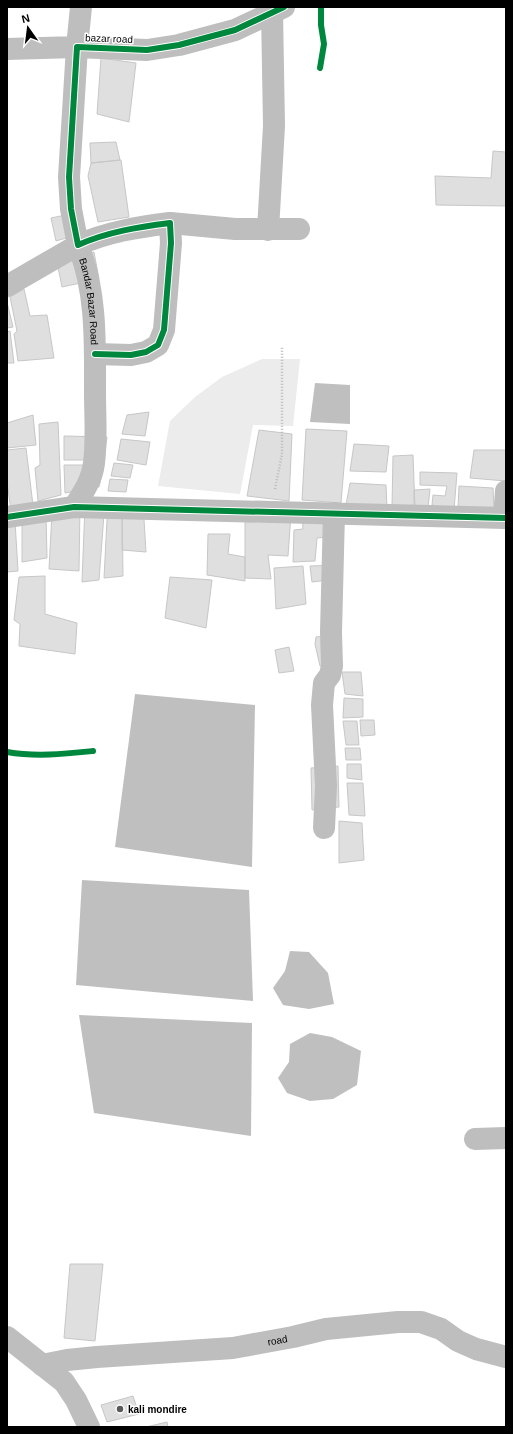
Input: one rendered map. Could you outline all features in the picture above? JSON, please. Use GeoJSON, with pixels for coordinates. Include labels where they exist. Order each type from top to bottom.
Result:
{"type":"FeatureCollection","features":[{"type":"Feature","properties":{"kind":"street"},"geometry":{"type":"LineString","coordinates":[[7,49],[77,47],[81,7]]}},
{"type":"Feature","properties":{"kind":"street"},"geometry":{"type":"LineString","coordinates":[[268,230],[274,126],[278,10]]}},
{"type":"Feature","properties":{"kind":"street","name":"bazar road"},"geometry":{"type":"LineString","coordinates":[[78,246],[71,209],[69,177],[77,47],[147,50],[179,45],[235,30],[278,10]]}},
{"type":"Feature","properties":{"kind":"street"},"geometry":{"type":"LineString","coordinates":[[95,354],[132,354],[146,352],[158,345],[164,330],[171,243],[170,223]]}},
{"type":"Feature","properties":{"kind":"street"},"geometry":{"type":"LineString","coordinates":[[78,246],[93,238],[110,233],[170,223],[235,229],[299,229]]}},
{"type":"Feature","properties":{"kind":"street","name":"Bandar Bazar Road"},"geometry":{"type":"LineString","coordinates":[[7,286],[78,246],[85,262],[94,321],[96,429],[94,464],[88,485],[74,507]]}},
{"type":"Feature","properties":{"kind":"street"},"geometry":{"type":"LineString","coordinates":[[7,517],[74,507],[505,518],[506,491]]}},
{"type":"Feature","properties":{"kind":"street"},"geometry":{"type":"LineString","coordinates":[[324,828],[326,786],[322,705],[324,683],[330,675],[332,666],[331,632],[334,513]]}},
{"type":"Feature","properties":{"kind":"street"},"geometry":{"type":"LineString","coordinates":[[476,1139],[506,1138]]}},
{"type":"Feature","properties":{"kind":"street","name":"road"},"geometry":{"type":"LineString","coordinates":[[42,1365],[68,1360],[97,1357],[233,1348],[293,1338],[326,1329],[398,1322],[421,1322],[441,1329],[458,1341],[476,1349],[506,1357]]}},
{"type":"Feature","properties":{"kind":"street"},"geometry":{"type":"LineString","coordinates":[[7,1337],[64,1382],[76,1400],[88,1427]]}},
{"type":"Feature","properties":{"kind":"path"},"geometry":{"type":"LineString","coordinates":[[270,511],[280,471],[282,454],[282,347]]}},
{"type":"Feature","properties":{"kind":"shaded area"},"geometry":{"type":"Polygon","coordinates":[[[262,359],[300,359],[293,426],[253,425],[240,494],[158,486],[170,421],[195,397],[222,377],[262,359]]]}},
{"type":"Feature","properties":{"kind":"shaded area"},"geometry":{"type":"Polygon","coordinates":[[[315,383],[350,385],[350,424],[310,422],[315,383]]]}},
{"type":"Feature","properties":{"kind":"shaded area"},"geometry":{"type":"Polygon","coordinates":[[[135,694],[255,705],[252,867],[115,847],[135,694]]]}},
{"type":"Feature","properties":{"kind":"shaded area"},"geometry":{"type":"Polygon","coordinates":[[[82,880],[249,890],[253,1001],[76,985],[82,880]]]}},
{"type":"Feature","properties":{"kind":"shaded area"},"geometry":{"type":"Polygon","coordinates":[[[290,951],[309,952],[328,973],[334,1004],[309,1009],[283,1005],[273,988],[285,971],[290,951]]]}},
{"type":"Feature","properties":{"kind":"shaded area"},"geometry":{"type":"Polygon","coordinates":[[[79,1015],[252,1023],[251,1136],[94,1113],[79,1015]]]}},
{"type":"Feature","properties":{"kind":"shaded area"},"geometry":{"type":"Polygon","coordinates":[[[310,1033],[332,1037],[361,1051],[357,1085],[333,1099],[310,1101],[287,1093],[278,1078],[289,1062],[290,1044],[310,1033]]]}},
{"type":"Feature","properties":{"kind":"building"},"geometry":{"type":"Polygon","coordinates":[[[101,58],[136,63],[129,122],[97,114],[101,58]]]}},
{"type":"Feature","properties":{"kind":"building"},"geometry":{"type":"Polygon","coordinates":[[[116,142],[120,160],[91,163],[90,143],[116,142]]]}},
{"type":"Feature","properties":{"kind":"building"},"geometry":{"type":"Polygon","coordinates":[[[493,151],[506,152],[506,206],[436,205],[435,176],[491,178],[493,151]]]}},
{"type":"Feature","properties":{"kind":"building"},"geometry":{"type":"Polygon","coordinates":[[[121,160],[129,217],[98,222],[88,176],[91,163],[121,160]]]}},
{"type":"Feature","properties":{"kind":"building"},"geometry":{"type":"Polygon","coordinates":[[[75,213],[80,234],[56,241],[51,218],[75,213]]]}},
{"type":"Feature","properties":{"kind":"building"},"geometry":{"type":"Polygon","coordinates":[[[94,252],[99,279],[62,287],[57,262],[94,252]]]}},
{"type":"Feature","properties":{"kind":"building"},"geometry":{"type":"Polygon","coordinates":[[[24,289],[30,316],[47,315],[54,358],[18,361],[14,334],[17,331],[10,297],[24,289]]]}},
{"type":"Feature","properties":{"kind":"building"},"geometry":{"type":"Polygon","coordinates":[[[7,302],[13,327],[7,328],[7,302]]]}},
{"type":"Feature","properties":{"kind":"building"},"geometry":{"type":"Polygon","coordinates":[[[10,331],[14,363],[7,363],[7,332],[10,331]]]}},
{"type":"Feature","properties":{"kind":"building"},"geometry":{"type":"Polygon","coordinates":[[[149,412],[145,436],[122,434],[127,415],[149,412]]]}},
{"type":"Feature","properties":{"kind":"building"},"geometry":{"type":"Polygon","coordinates":[[[33,415],[36,445],[7,448],[7,423],[33,415]]]}},
{"type":"Feature","properties":{"kind":"building"},"geometry":{"type":"Polygon","coordinates":[[[58,422],[61,495],[38,501],[35,468],[40,465],[39,424],[58,422]]]}},
{"type":"Feature","properties":{"kind":"building"},"geometry":{"type":"Polygon","coordinates":[[[306,429],[347,431],[341,503],[302,500],[306,429]]]}},
{"type":"Feature","properties":{"kind":"building"},"geometry":{"type":"Polygon","coordinates":[[[259,430],[292,434],[289,501],[247,496],[259,430]]]}},
{"type":"Feature","properties":{"kind":"building"},"geometry":{"type":"Polygon","coordinates":[[[64,436],[107,437],[104,460],[64,460],[64,436]]]}},
{"type":"Feature","properties":{"kind":"building"},"geometry":{"type":"Polygon","coordinates":[[[121,439],[150,442],[146,465],[117,460],[121,439]]]}},
{"type":"Feature","properties":{"kind":"building"},"geometry":{"type":"Polygon","coordinates":[[[354,444],[389,446],[386,472],[350,471],[354,444]]]}},
{"type":"Feature","properties":{"kind":"building"},"geometry":{"type":"Polygon","coordinates":[[[26,448],[33,505],[11,511],[7,482],[7,450],[26,448]]]}},
{"type":"Feature","properties":{"kind":"building"},"geometry":{"type":"Polygon","coordinates":[[[474,450],[506,450],[506,481],[470,478],[474,450]]]}},
{"type":"Feature","properties":{"kind":"building"},"geometry":{"type":"Polygon","coordinates":[[[413,455],[415,509],[392,507],[393,456],[413,455]]]}},
{"type":"Feature","properties":{"kind":"building"},"geometry":{"type":"Polygon","coordinates":[[[114,463],[133,465],[130,478],[111,476],[114,463]]]}},
{"type":"Feature","properties":{"kind":"building"},"geometry":{"type":"Polygon","coordinates":[[[64,465],[104,465],[99,487],[65,493],[64,465]]]}},
{"type":"Feature","properties":{"kind":"building"},"geometry":{"type":"Polygon","coordinates":[[[420,472],[457,473],[454,510],[432,505],[433,495],[445,496],[447,486],[420,485],[420,472]]]}},
{"type":"Feature","properties":{"kind":"building"},"geometry":{"type":"Polygon","coordinates":[[[110,479],[128,480],[126,492],[108,491],[110,479]]]}},
{"type":"Feature","properties":{"kind":"building"},"geometry":{"type":"Polygon","coordinates":[[[350,483],[386,485],[387,509],[346,505],[350,483]]]}},
{"type":"Feature","properties":{"kind":"building"},"geometry":{"type":"Polygon","coordinates":[[[459,486],[493,488],[494,509],[458,508],[459,486]]]}},
{"type":"Feature","properties":{"kind":"building"},"geometry":{"type":"Polygon","coordinates":[[[430,489],[428,508],[414,509],[414,490],[430,489]]]}},
{"type":"Feature","properties":{"kind":"building"},"geometry":{"type":"Polygon","coordinates":[[[122,500],[123,576],[104,578],[108,501],[122,500]]]}},
{"type":"Feature","properties":{"kind":"building"},"geometry":{"type":"Polygon","coordinates":[[[122,500],[143,503],[146,552],[122,550],[122,500]]]}},
{"type":"Feature","properties":{"kind":"building"},"geometry":{"type":"Polygon","coordinates":[[[105,501],[99,580],[82,582],[85,505],[105,501]]]}},
{"type":"Feature","properties":{"kind":"building"},"geometry":{"type":"Polygon","coordinates":[[[80,505],[79,571],[49,569],[52,512],[80,505]]]}},
{"type":"Feature","properties":{"kind":"building"},"geometry":{"type":"Polygon","coordinates":[[[302,513],[339,516],[335,536],[317,538],[315,561],[293,562],[294,530],[303,529],[302,513]]]}},
{"type":"Feature","properties":{"kind":"building"},"geometry":{"type":"Polygon","coordinates":[[[245,514],[291,514],[288,556],[268,555],[271,579],[245,578],[245,514]]]}},
{"type":"Feature","properties":{"kind":"building"},"geometry":{"type":"Polygon","coordinates":[[[46,515],[47,558],[22,562],[22,522],[46,515]]]}},
{"type":"Feature","properties":{"kind":"building"},"geometry":{"type":"Polygon","coordinates":[[[15,521],[18,571],[7,572],[7,522],[15,521]]]}},
{"type":"Feature","properties":{"kind":"building"},"geometry":{"type":"Polygon","coordinates":[[[208,534],[230,534],[228,554],[245,557],[245,581],[207,575],[208,534]]]}},
{"type":"Feature","properties":{"kind":"building"},"geometry":{"type":"Polygon","coordinates":[[[338,565],[338,579],[312,582],[310,566],[338,565]]]}},
{"type":"Feature","properties":{"kind":"building"},"geometry":{"type":"Polygon","coordinates":[[[303,566],[306,604],[276,609],[274,568],[303,566]]]}},
{"type":"Feature","properties":{"kind":"building"},"geometry":{"type":"Polygon","coordinates":[[[45,576],[45,614],[77,623],[75,654],[19,646],[20,624],[14,620],[19,577],[45,576]]]}},
{"type":"Feature","properties":{"kind":"building"},"geometry":{"type":"Polygon","coordinates":[[[170,577],[212,580],[206,628],[165,618],[170,577]]]}},
{"type":"Feature","properties":{"kind":"building"},"geometry":{"type":"Polygon","coordinates":[[[336,635],[328,665],[320,666],[315,644],[316,637],[336,635]]]}},
{"type":"Feature","properties":{"kind":"building"},"geometry":{"type":"Polygon","coordinates":[[[289,647],[294,671],[279,673],[275,650],[289,647]]]}},
{"type":"Feature","properties":{"kind":"building"},"geometry":{"type":"Polygon","coordinates":[[[342,672],[361,672],[363,696],[345,694],[342,672]]]}},
{"type":"Feature","properties":{"kind":"building"},"geometry":{"type":"Polygon","coordinates":[[[344,698],[363,699],[363,717],[343,718],[344,698]]]}},
{"type":"Feature","properties":{"kind":"building"},"geometry":{"type":"Polygon","coordinates":[[[360,720],[374,720],[375,735],[361,736],[360,720]]]}},
{"type":"Feature","properties":{"kind":"building"},"geometry":{"type":"Polygon","coordinates":[[[343,721],[357,721],[359,745],[346,745],[343,721]]]}},
{"type":"Feature","properties":{"kind":"building"},"geometry":{"type":"Polygon","coordinates":[[[345,748],[360,748],[361,760],[346,760],[345,748]]]}},
{"type":"Feature","properties":{"kind":"building"},"geometry":{"type":"Polygon","coordinates":[[[347,764],[361,764],[362,780],[347,778],[347,764]]]}},
{"type":"Feature","properties":{"kind":"building"},"geometry":{"type":"Polygon","coordinates":[[[338,766],[339,807],[312,810],[311,768],[338,766]]]}},
{"type":"Feature","properties":{"kind":"building"},"geometry":{"type":"Polygon","coordinates":[[[347,783],[363,783],[365,816],[349,815],[347,783]]]}},
{"type":"Feature","properties":{"kind":"building"},"geometry":{"type":"Polygon","coordinates":[[[339,821],[362,823],[364,860],[339,863],[339,821]]]}},
{"type":"Feature","properties":{"kind":"building"},"geometry":{"type":"Polygon","coordinates":[[[70,1264],[103,1264],[95,1341],[64,1338],[70,1264]]]}},
{"type":"Feature","properties":{"kind":"building","name":"kali mondire"},"geometry":{"type":"Polygon","coordinates":[[[133,1396],[139,1414],[107,1422],[101,1405],[133,1396]]]}},
{"type":"Feature","properties":{"kind":"building"},"geometry":{"type":"Polygon","coordinates":[[[167,1422],[168,1427],[146,1427],[167,1422]]]}},
{"type":"Feature","properties":{"kind":"cycle path"},"geometry":{"type":"LineString","coordinates":[[95,354],[131,355],[146,352],[158,345],[164,330],[171,243],[170,223],[123,231],[89,240],[78,245],[71,209],[69,177],[77,47],[147,50],[179,45],[235,30],[284,7]]}},
{"type":"Feature","properties":{"kind":"cycle path"},"geometry":{"type":"LineString","coordinates":[[320,68],[324,44],[321,25],[321,7]]}},
{"type":"Feature","properties":{"kind":"cycle path"},"geometry":{"type":"LineString","coordinates":[[7,517],[74,507],[506,518]]}},
{"type":"Feature","properties":{"kind":"cycle path"},"geometry":{"type":"LineString","coordinates":[[7,752],[39,755],[93,751]]}},
{"type":"Feature","properties":{"kind":"place","name":"kali mondire"},"geometry":{"type":"Point","coordinates":[120,1409]}}]}
